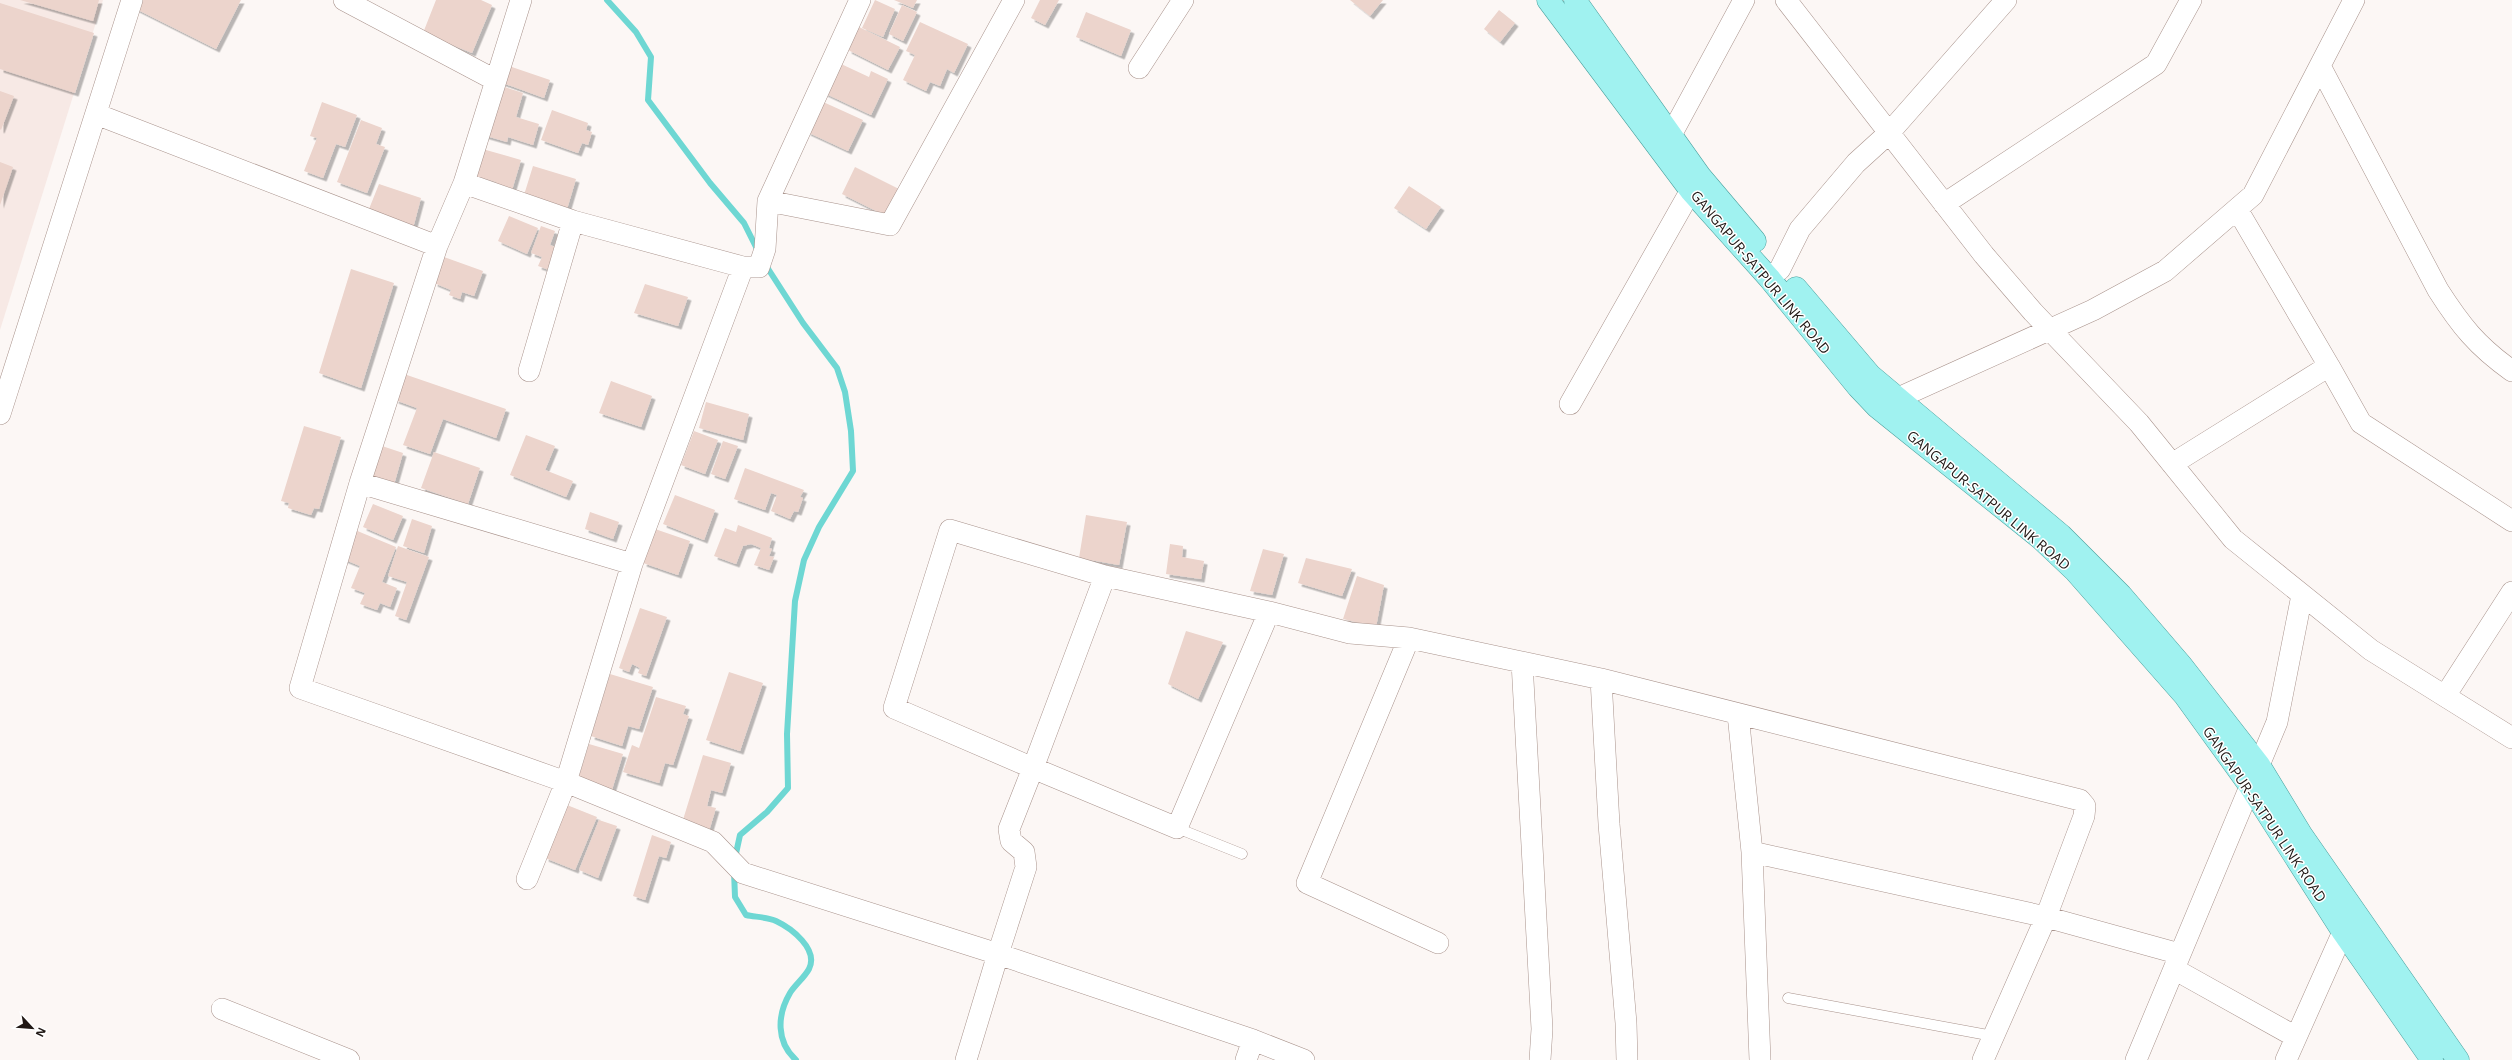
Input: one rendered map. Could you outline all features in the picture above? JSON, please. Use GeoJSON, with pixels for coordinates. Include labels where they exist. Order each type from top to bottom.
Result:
{"type":"FeatureCollection","features":[{"type":"Feature","properties":{"kind":"main road","name":"GANGAPUR-SATPUR LINK ROAD"},"geometry":{"type":"LineString","coordinates":[[1548,0],[1696,183],[1775,273],[1870,375],[1896,399],[2014,494],[2088,559],[2182,666],[2259,765],[2301,834],[2458,1060]]}},
{"type":"Feature","properties":{"kind":"main road","name":"GANGAPUR-SATPUR LINK ROAD"},"geometry":{"type":"LineString","coordinates":[[1575,0],[1671,135],[1696,183]]}},
{"type":"Feature","properties":{"kind":"main road","name":"GANGAPUR-SATPUR LINK ROAD"},"geometry":{"type":"LineString","coordinates":[[1775,273],[1858,387],[1877,408],[2040,538],[2075,571],[2185,696],[2250,786],[2343,932],[2432,1060]]}},
{"type":"Feature","properties":{"kind":"street"},"geometry":{"type":"LineString","coordinates":[[0,414],[132,0]]}},
{"type":"Feature","properties":{"kind":"street"},"geometry":{"type":"LineString","coordinates":[[344,0],[495,80]]}},
{"type":"Feature","properties":{"kind":"street"},"geometry":{"type":"LineString","coordinates":[[521,0],[464,184],[437,246],[360,483],[300,688],[566,782],[713,842],[742,873],[998,954],[1253,1040],[1304,1060]]}},
{"type":"Feature","properties":{"kind":"street"},"geometry":{"type":"LineString","coordinates":[[527,879],[566,782],[632,564],[756,261],[768,201],[860,0]]}},
{"type":"Feature","properties":{"kind":"street"},"geometry":{"type":"LineString","coordinates":[[768,201],[890,225],[1014,0]]}},
{"type":"Feature","properties":{"kind":"street"},"geometry":{"type":"LineString","coordinates":[[1139,68],[1184,0]]}},
{"type":"Feature","properties":{"kind":"street"},"geometry":{"type":"LineString","coordinates":[[1671,135],[1744,0]]}},
{"type":"Feature","properties":{"kind":"street"},"geometry":{"type":"LineString","coordinates":[[1786,0],[1984,255],[2049,328],[2139,423],[2233,539],[2371,650],[2512,738]]}},
{"type":"Feature","properties":{"kind":"street"},"geometry":{"type":"LineString","coordinates":[[1775,273],[1800,229],[1856,163],[1889,132],[2006,0]]}},
{"type":"Feature","properties":{"kind":"street"},"geometry":{"type":"LineString","coordinates":[[1944,204],[2156,64],[2191,0]]}},
{"type":"Feature","properties":{"kind":"street"},"geometry":{"type":"LineString","coordinates":[[1896,399],[2049,328],[2093,310],[2165,271],[2237,209],[2253,195],[2354,0]]}},
{"type":"Feature","properties":{"kind":"street"},"geometry":{"type":"LineString","coordinates":[[2320,66],[2442,296],[2461,325],[2486,353],[2512,371]]}},
{"type":"Feature","properties":{"kind":"street"},"geometry":{"type":"LineString","coordinates":[[96,114],[437,246]]}},
{"type":"Feature","properties":{"kind":"street"},"geometry":{"type":"LineString","coordinates":[[1570,404],[1696,183]]}},
{"type":"Feature","properties":{"kind":"street"},"geometry":{"type":"LineString","coordinates":[[464,184],[573,221],[756,261]]}},
{"type":"Feature","properties":{"kind":"street"},"geometry":{"type":"LineString","coordinates":[[2237,209],[2361,423],[2512,521]]}},
{"type":"Feature","properties":{"kind":"street"},"geometry":{"type":"LineString","coordinates":[[529,371],[573,221]]}},
{"type":"Feature","properties":{"kind":"street"},"geometry":{"type":"LineString","coordinates":[[2172,464],[2329,366]]}},
{"type":"Feature","properties":{"kind":"street"},"geometry":{"type":"LineString","coordinates":[[360,483],[632,564]]}},
{"type":"Feature","properties":{"kind":"street"},"geometry":{"type":"LineString","coordinates":[[1269,612],[1177,828],[894,708],[950,530],[1105,576],[1269,612],[1350,633],[1409,638],[1601,679],[2080,800],[2085,806],[2084,816],[2046,917],[1992,1036],[1983,1060]]}},
{"type":"Feature","properties":{"kind":"street"},"geometry":{"type":"LineString","coordinates":[[966,1060],[1026,867],[1024,852],[1011,841],[1009,829],[1105,576]]}},
{"type":"Feature","properties":{"kind":"street"},"geometry":{"type":"LineString","coordinates":[[2445,696],[2512,592]]}},
{"type":"Feature","properties":{"kind":"street"},"geometry":{"type":"LineString","coordinates":[[2136,1060],[2277,722],[2302,595]]}},
{"type":"Feature","properties":{"kind":"street"},"geometry":{"type":"LineString","coordinates":[[1409,638],[1307,883],[1438,943]]}},
{"type":"Feature","properties":{"kind":"street"},"geometry":{"type":"LineString","coordinates":[[1522,662],[1542,1029],[1540,1060]]}},
{"type":"Feature","properties":{"kind":"street"},"geometry":{"type":"LineString","coordinates":[[1601,679],[1610,824],[1626,1023],[1627,1060]]}},
{"type":"Feature","properties":{"kind":"street"},"geometry":{"type":"LineString","coordinates":[[1738,714],[1752,852],[1760,1060]]}},
{"type":"Feature","properties":{"kind":"street"},"geometry":{"type":"LineString","coordinates":[[1752,852],[2046,917],[2177,961],[2296,1037]]}},
{"type":"Feature","properties":{"kind":"street"},"geometry":{"type":"LineString","coordinates":[[2286,1060],[2343,932]]}},
{"type":"Feature","properties":{"kind":"street"},"geometry":{"type":"LineString","coordinates":[[222,1009],[349,1060]]}},
{"type":"Feature","properties":{"kind":"street"},"geometry":{"type":"LineString","coordinates":[[1246,1060],[1253,1040]]}},
{"type":"Feature","properties":{"kind":"lane"},"geometry":{"type":"LineString","coordinates":[[1177,828],[1242,854]]}},
{"type":"Feature","properties":{"kind":"lane"},"geometry":{"type":"LineString","coordinates":[[1788,998],[1992,1036]]}},
{"type":"Feature","properties":{"kind":"shaded area"},"geometry":{"type":"Polygon","coordinates":[[[0,0],[103,0],[0,330],[0,0]]]}},
{"type":"Feature","properties":{"kind":"building"},"geometry":{"type":"Polygon","coordinates":[[[20,0],[99,0],[93,21],[20,0]]]}},
{"type":"Feature","properties":{"kind":"building"},"geometry":{"type":"Polygon","coordinates":[[[138,0],[241,0],[216,49],[134,8],[138,0]]]}},
{"type":"Feature","properties":{"kind":"building"},"geometry":{"type":"Polygon","coordinates":[[[436,0],[481,0],[492,5],[472,53],[423,33],[436,0]]]}},
{"type":"Feature","properties":{"kind":"building"},"geometry":{"type":"Polygon","coordinates":[[[875,0],[895,9],[883,37],[862,28],[875,0]]]}},
{"type":"Feature","properties":{"kind":"building"},"geometry":{"type":"Polygon","coordinates":[[[894,0],[917,0],[913,8],[894,0]]]}},
{"type":"Feature","properties":{"kind":"building"},"geometry":{"type":"Polygon","coordinates":[[[1040,0],[1059,0],[1045,25],[1031,18],[1040,0]]]}},
{"type":"Feature","properties":{"kind":"building"},"geometry":{"type":"Polygon","coordinates":[[[1350,0],[1383,0],[1370,16],[1350,0]]]}},
{"type":"Feature","properties":{"kind":"building"},"geometry":{"type":"Polygon","coordinates":[[[0,3],[94,33],[75,93],[0,69],[0,3]]]}},
{"type":"Feature","properties":{"kind":"building"},"geometry":{"type":"Polygon","coordinates":[[[902,5],[917,12],[903,41],[889,34],[902,5]]]}},
{"type":"Feature","properties":{"kind":"building"},"geometry":{"type":"Polygon","coordinates":[[[1499,10],[1515,23],[1500,42],[1484,29],[1499,10]]]}},
{"type":"Feature","properties":{"kind":"building"},"geometry":{"type":"Polygon","coordinates":[[[1086,12],[1131,30],[1121,56],[1076,37],[1086,12]]]}},
{"type":"Feature","properties":{"kind":"building"},"geometry":{"type":"Polygon","coordinates":[[[920,22],[968,44],[954,73],[947,69],[940,86],[930,82],[926,91],[903,80],[915,55],[906,51],[920,22]]]}},
{"type":"Feature","properties":{"kind":"building"},"geometry":{"type":"Polygon","coordinates":[[[859,27],[900,47],[888,70],[848,50],[859,27]]]}},
{"type":"Feature","properties":{"kind":"building"},"geometry":{"type":"Polygon","coordinates":[[[839,63],[869,77],[871,71],[888,79],[871,115],[824,93],[839,63]]]}},
{"type":"Feature","properties":{"kind":"building"},"geometry":{"type":"Polygon","coordinates":[[[506,65],[550,80],[544,98],[500,82],[506,65]]]}},
{"type":"Feature","properties":{"kind":"building"},"geometry":{"type":"Polygon","coordinates":[[[498,85],[523,93],[516,117],[539,124],[533,145],[508,137],[507,142],[483,135],[498,85]]]}},
{"type":"Feature","properties":{"kind":"building"},"geometry":{"type":"Polygon","coordinates":[[[0,91],[14,96],[1,130],[0,129],[0,91]]]}},
{"type":"Feature","properties":{"kind":"building"},"geometry":{"type":"Polygon","coordinates":[[[821,101],[863,120],[848,151],[807,132],[821,101]]]}},
{"type":"Feature","properties":{"kind":"building"},"geometry":{"type":"Polygon","coordinates":[[[322,102],[357,115],[345,147],[336,144],[323,178],[304,171],[317,138],[310,136],[322,102]]]}},
{"type":"Feature","properties":{"kind":"building"},"geometry":{"type":"Polygon","coordinates":[[[552,110],[588,123],[586,130],[592,132],[588,145],[582,143],[578,153],[541,140],[552,110]]]}},
{"type":"Feature","properties":{"kind":"building"},"geometry":{"type":"Polygon","coordinates":[[[361,120],[382,128],[376,144],[385,147],[367,193],[337,182],[361,120]]]}},
{"type":"Feature","properties":{"kind":"building"},"geometry":{"type":"Polygon","coordinates":[[[479,148],[521,160],[512,190],[495,185],[496,182],[472,175],[479,148]]]}},
{"type":"Feature","properties":{"kind":"building"},"geometry":{"type":"Polygon","coordinates":[[[0,162],[13,167],[0,205],[0,162]]]}},
{"type":"Feature","properties":{"kind":"building"},"geometry":{"type":"Polygon","coordinates":[[[533,166],[576,179],[567,209],[524,195],[533,166]]]}},
{"type":"Feature","properties":{"kind":"building"},"geometry":{"type":"Polygon","coordinates":[[[855,167],[899,189],[886,216],[842,194],[855,167]]]}},
{"type":"Feature","properties":{"kind":"building"},"geometry":{"type":"Polygon","coordinates":[[[379,184],[421,198],[413,228],[367,214],[379,184]]]}},
{"type":"Feature","properties":{"kind":"building"},"geometry":{"type":"Polygon","coordinates":[[[1409,186],[1441,207],[1426,229],[1394,208],[1409,186]]]}},
{"type":"Feature","properties":{"kind":"building"},"geometry":{"type":"Polygon","coordinates":[[[509,216],[538,228],[527,254],[498,241],[509,216]]]}},
{"type":"Feature","properties":{"kind":"building"},"geometry":{"type":"Polygon","coordinates":[[[541,226],[555,231],[550,245],[560,249],[552,271],[538,266],[542,257],[531,253],[541,226]]]}},
{"type":"Feature","properties":{"kind":"building"},"geometry":{"type":"Polygon","coordinates":[[[444,257],[483,271],[474,296],[462,292],[460,299],[449,295],[451,290],[434,283],[444,257]]]}},
{"type":"Feature","properties":{"kind":"building"},"geometry":{"type":"Polygon","coordinates":[[[351,269],[394,283],[361,388],[319,373],[351,269]]]}},
{"type":"Feature","properties":{"kind":"building"},"geometry":{"type":"Polygon","coordinates":[[[645,284],[688,297],[678,326],[634,313],[645,284]]]}},
{"type":"Feature","properties":{"kind":"building"},"geometry":{"type":"Polygon","coordinates":[[[404,374],[506,409],[496,438],[443,419],[430,454],[403,445],[417,408],[395,400],[404,374]]]}},
{"type":"Feature","properties":{"kind":"building"},"geometry":{"type":"Polygon","coordinates":[[[611,381],[652,396],[641,427],[599,413],[611,381]]]}},
{"type":"Feature","properties":{"kind":"building"},"geometry":{"type":"Polygon","coordinates":[[[706,402],[749,414],[743,440],[699,428],[706,402]]]}},
{"type":"Feature","properties":{"kind":"building"},"geometry":{"type":"Polygon","coordinates":[[[304,426],[341,437],[319,509],[314,508],[311,515],[288,508],[289,503],[281,501],[304,426]]]}},
{"type":"Feature","properties":{"kind":"building"},"geometry":{"type":"Polygon","coordinates":[[[694,431],[718,440],[705,474],[681,465],[694,431]]]}},
{"type":"Feature","properties":{"kind":"building"},"geometry":{"type":"Polygon","coordinates":[[[526,435],[555,446],[545,470],[573,481],[566,497],[510,475],[526,435]]]}},
{"type":"Feature","properties":{"kind":"building"},"geometry":{"type":"Polygon","coordinates":[[[723,441],[738,446],[725,479],[711,474],[723,441]]]}},
{"type":"Feature","properties":{"kind":"building"},"geometry":{"type":"Polygon","coordinates":[[[379,445],[403,453],[393,488],[369,476],[379,445]]]}},
{"type":"Feature","properties":{"kind":"building"},"geometry":{"type":"Polygon","coordinates":[[[434,452],[480,468],[468,504],[421,488],[434,452]]]}},
{"type":"Feature","properties":{"kind":"building"},"geometry":{"type":"Polygon","coordinates":[[[745,468],[804,490],[800,497],[803,498],[798,512],[794,511],[790,519],[771,511],[777,495],[771,493],[765,510],[734,499],[745,468]]]}},
{"type":"Feature","properties":{"kind":"building"},"geometry":{"type":"Polygon","coordinates":[[[675,495],[715,510],[704,540],[663,524],[675,495]]]}},
{"type":"Feature","properties":{"kind":"building"},"geometry":{"type":"Polygon","coordinates":[[[373,504],[403,516],[393,540],[363,527],[373,504]]]}},
{"type":"Feature","properties":{"kind":"building"},"geometry":{"type":"Polygon","coordinates":[[[590,512],[619,522],[613,539],[585,529],[590,512]]]}},
{"type":"Feature","properties":{"kind":"building"},"geometry":{"type":"Polygon","coordinates":[[[1086,515],[1127,522],[1119,565],[1079,558],[1086,515]]]}},
{"type":"Feature","properties":{"kind":"building"},"geometry":{"type":"Polygon","coordinates":[[[412,519],[432,526],[424,553],[403,546],[412,519]]]}},
{"type":"Feature","properties":{"kind":"building"},"geometry":{"type":"Polygon","coordinates":[[[738,525],[772,538],[769,548],[772,549],[769,556],[774,557],[769,570],[754,565],[761,548],[751,544],[743,546],[736,564],[714,556],[725,528],[736,532],[738,525]]]}},
{"type":"Feature","properties":{"kind":"building"},"geometry":{"type":"Polygon","coordinates":[[[655,529],[690,541],[678,575],[643,563],[655,529]]]}},
{"type":"Feature","properties":{"kind":"building"},"geometry":{"type":"Polygon","coordinates":[[[355,530],[396,547],[382,582],[397,588],[390,607],[380,603],[377,610],[360,604],[365,593],[351,588],[360,566],[343,559],[355,530]]]}},
{"type":"Feature","properties":{"kind":"building"},"geometry":{"type":"Polygon","coordinates":[[[1170,544],[1183,546],[1182,557],[1204,561],[1201,579],[1166,574],[1170,544]]]}},
{"type":"Feature","properties":{"kind":"building"},"geometry":{"type":"Polygon","coordinates":[[[398,546],[429,557],[406,620],[395,616],[407,582],[388,576],[398,546]]]}},
{"type":"Feature","properties":{"kind":"building"},"geometry":{"type":"Polygon","coordinates":[[[1263,549],[1284,554],[1272,595],[1250,591],[1263,549]]]}},
{"type":"Feature","properties":{"kind":"building"},"geometry":{"type":"Polygon","coordinates":[[[1306,558],[1352,569],[1342,596],[1298,583],[1306,558]]]}},
{"type":"Feature","properties":{"kind":"building"},"geometry":{"type":"Polygon","coordinates":[[[1357,576],[1384,585],[1376,627],[1343,619],[1357,576]]]}},
{"type":"Feature","properties":{"kind":"building"},"geometry":{"type":"Polygon","coordinates":[[[640,608],[667,617],[646,676],[638,673],[640,668],[632,664],[629,672],[619,668],[640,608]]]}},
{"type":"Feature","properties":{"kind":"building"},"geometry":{"type":"Polygon","coordinates":[[[1186,631],[1223,642],[1198,699],[1168,684],[1186,631]]]}},
{"type":"Feature","properties":{"kind":"building"},"geometry":{"type":"Polygon","coordinates":[[[729,672],[763,683],[740,751],[706,740],[729,672]]]}},
{"type":"Feature","properties":{"kind":"building"},"geometry":{"type":"Polygon","coordinates":[[[610,674],[653,687],[639,729],[628,726],[622,746],[591,736],[610,674]]]}},
{"type":"Feature","properties":{"kind":"building"},"geometry":{"type":"Polygon","coordinates":[[[656,697],[686,706],[683,714],[689,716],[673,765],[665,763],[659,783],[623,772],[632,745],[639,748],[656,697]]]}},
{"type":"Feature","properties":{"kind":"building"},"geometry":{"type":"Polygon","coordinates":[[[589,744],[623,754],[611,793],[577,782],[589,744]]]}},
{"type":"Feature","properties":{"kind":"building"},"geometry":{"type":"Polygon","coordinates":[[[703,755],[731,763],[722,793],[711,790],[707,806],[716,808],[709,831],[682,823],[703,755]]]}},
{"type":"Feature","properties":{"kind":"building"},"geometry":{"type":"Polygon","coordinates":[[[567,805],[597,817],[575,870],[545,858],[567,805]]]}},
{"type":"Feature","properties":{"kind":"building"},"geometry":{"type":"Polygon","coordinates":[[[599,820],[617,826],[598,878],[579,870],[599,820]]]}},
{"type":"Feature","properties":{"kind":"building"},"geometry":{"type":"Polygon","coordinates":[[[652,835],[671,842],[666,858],[659,856],[645,900],[633,896],[652,835]]]}},
{"type":"Feature","properties":{"kind":"waterway"},"geometry":{"type":"LineString","coordinates":[[607,0],[636,32],[651,57],[648,100],[710,183],[744,223],[758,251]]}},
{"type":"Feature","properties":{"kind":"waterway"},"geometry":{"type":"LineString","coordinates":[[735,858],[740,835],[767,812],[788,788],[787,734],[795,601],[804,560],[819,527],[853,471],[851,431],[845,392],[837,368],[803,323],[765,264]]}},
{"type":"Feature","properties":{"kind":"waterway"},"geometry":{"type":"LineString","coordinates":[[734,871],[735,897],[746,915],[769,919],[782,924],[802,940],[810,954],[811,961],[809,969],[790,993],[781,1019],[782,1037],[789,1053],[796,1060]]}}]}
